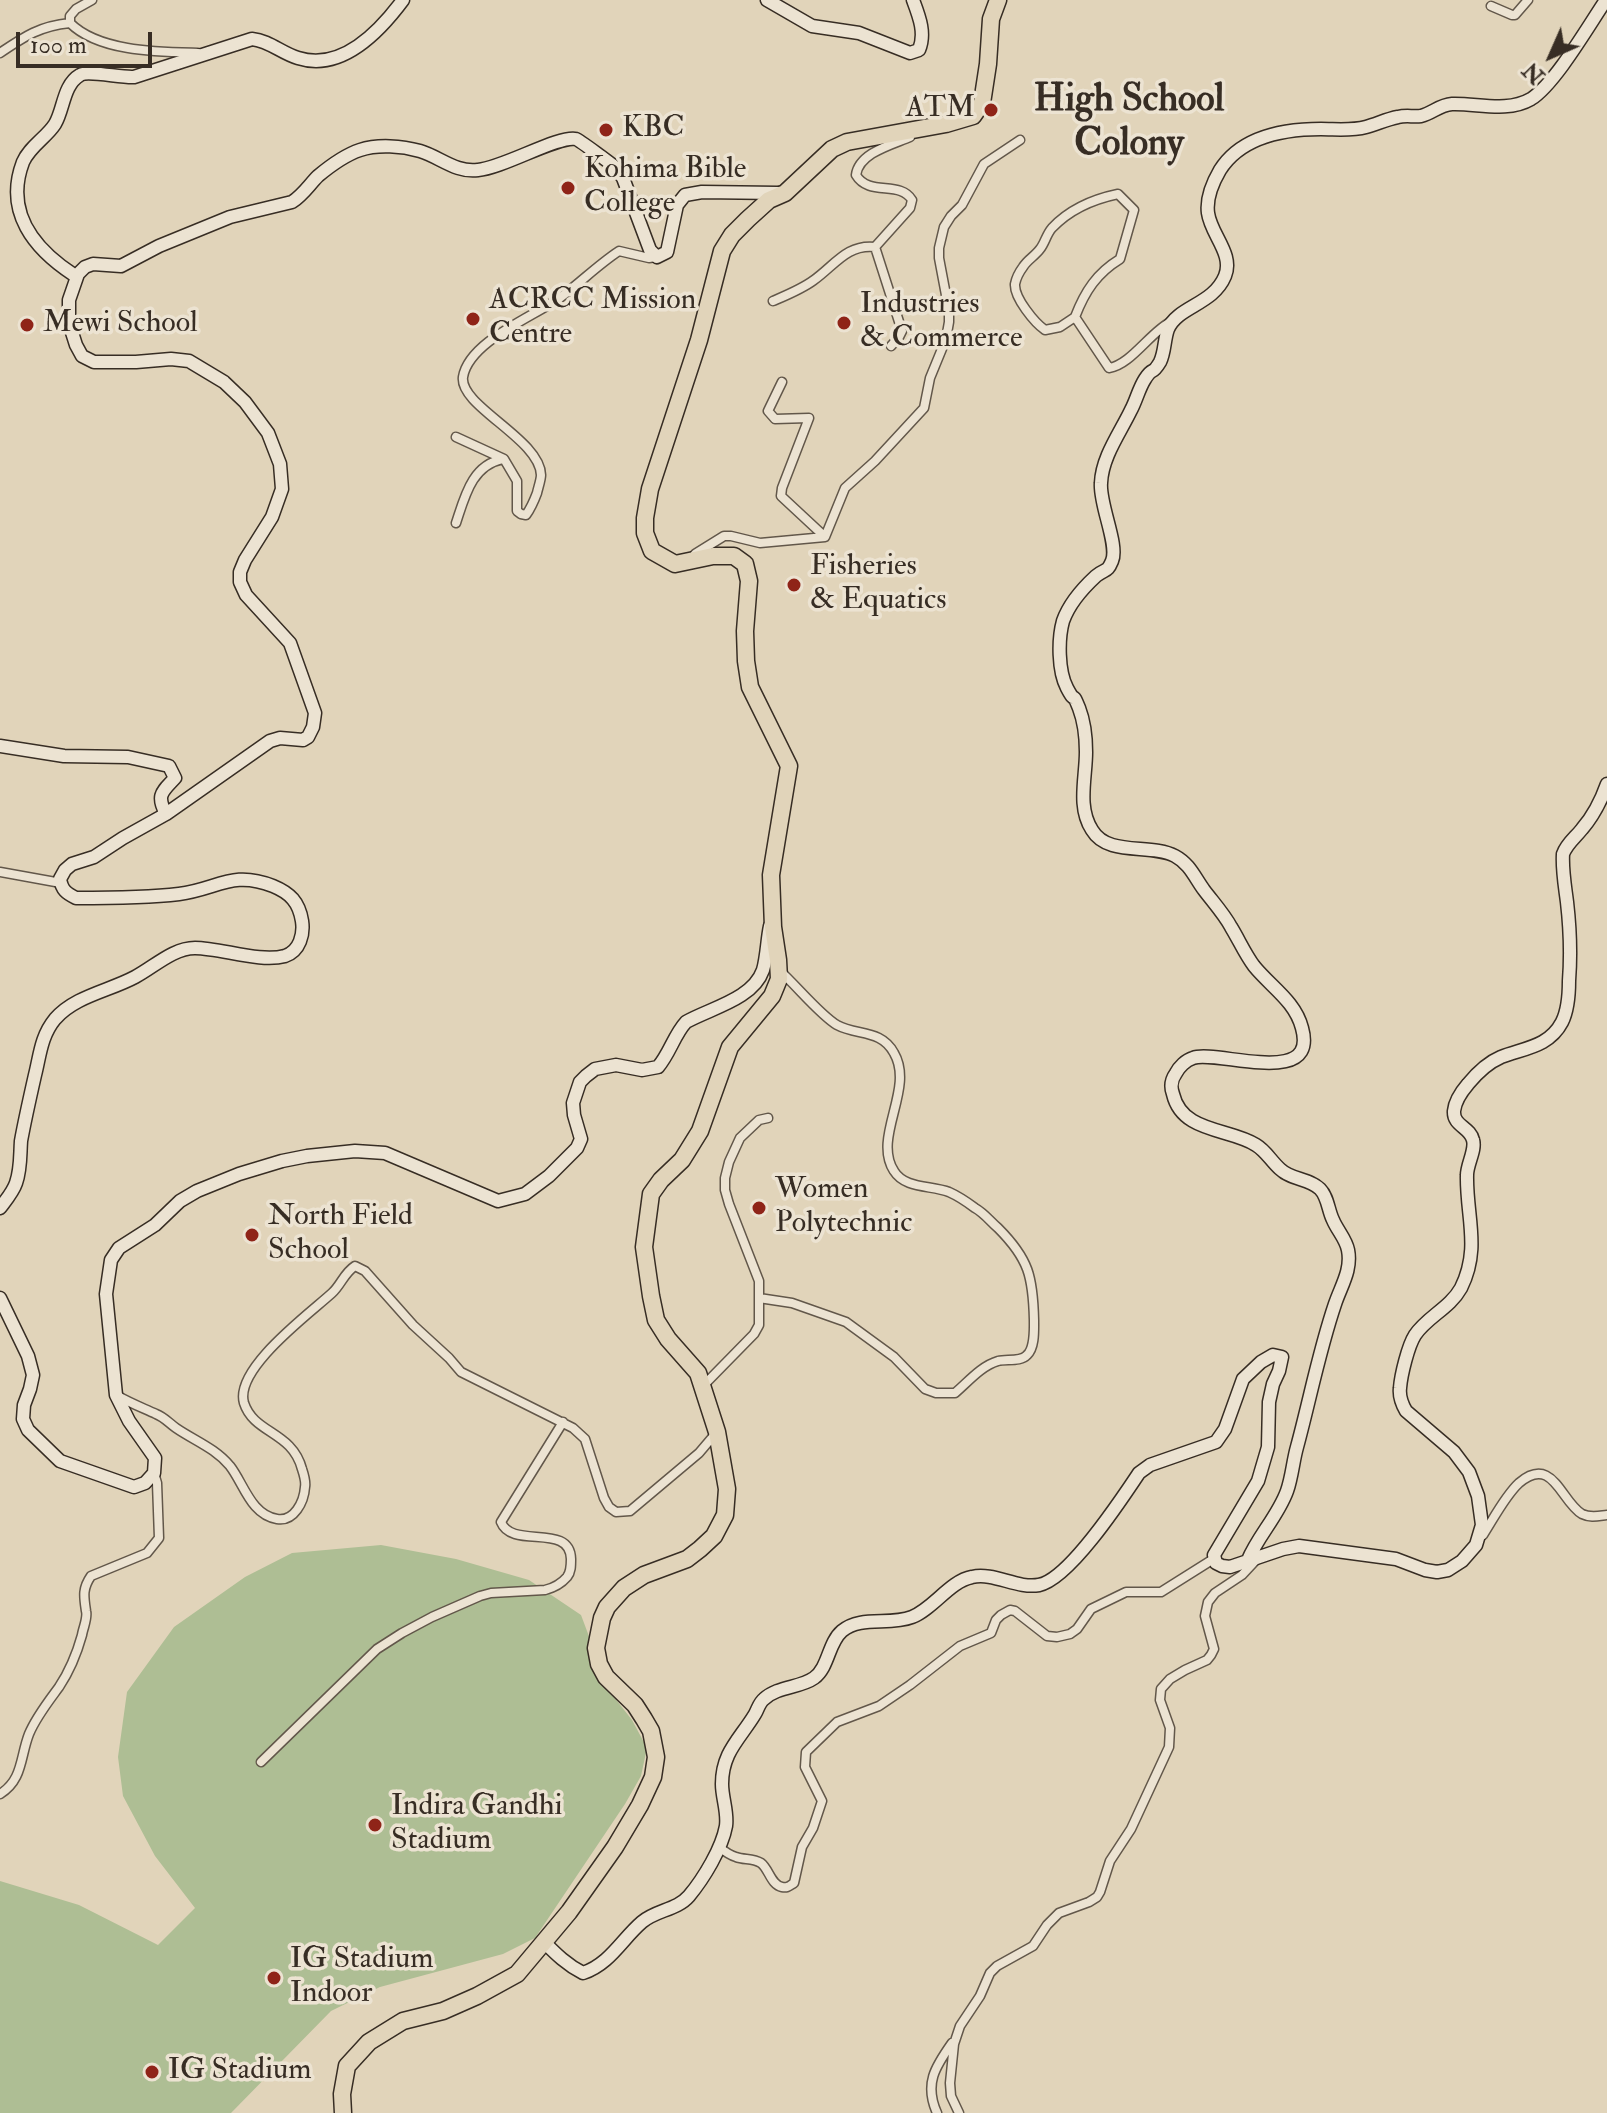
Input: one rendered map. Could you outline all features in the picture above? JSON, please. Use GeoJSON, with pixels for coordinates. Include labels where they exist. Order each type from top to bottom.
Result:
{"type":"FeatureCollection","features":[{"type":"Feature","properties":{"kind":"highway"},"geometry":{"type":"LineString","coordinates":[[343,2113],[342,2094],[347,2066],[369,2042],[403,2021],[443,2011],[517,1974],[569,1912],[615,1847],[653,1777],[656,1757],[651,1731],[635,1705],[606,1677],[599,1664],[596,1648],[602,1618],[607,1607],[624,1588],[644,1575],[687,1559],[714,1536],[725,1515],[727,1489],[717,1432],[698,1373],[656,1320],[644,1247],[649,1208],[651,1194],[682,1160],[700,1131],[730,1047],[772,996],[779,979],[771,875],[789,766],[750,687],[745,631],[749,581],[745,564],[734,556],[713,556],[675,564],[652,551],[645,533],[650,489],[699,340],[722,251],[732,235],[769,200],[785,193],[832,149],[847,142],[967,120],[973,116],[982,103],[991,19],[998,0]]}},
{"type":"Feature","properties":{"kind":"street"},"geometry":{"type":"LineString","coordinates":[[92,0],[70,16],[70,23],[77,30],[119,47],[151,52],[211,54]]}},
{"type":"Feature","properties":{"kind":"street"},"geometry":{"type":"LineString","coordinates":[[403,0],[369,40],[326,59],[296,58],[270,43],[252,39],[134,77],[81,74],[69,86],[55,124],[24,161],[18,182],[17,204],[22,223],[33,239],[74,275],[93,264],[121,266],[159,246],[230,217],[292,202],[321,174],[358,150],[381,146],[421,151],[453,166],[477,170],[511,161],[560,141],[575,139],[623,178],[650,250],[657,257]]}},
{"type":"Feature","properties":{"kind":"street"},"geometry":{"type":"LineString","coordinates":[[767,0],[812,26],[859,33],[910,53],[919,50],[922,43],[913,0]]}},
{"type":"Feature","properties":{"kind":"street"},"geometry":{"type":"LineString","coordinates":[[1491,6],[1515,15],[1528,0]]}},
{"type":"Feature","properties":{"kind":"street"},"geometry":{"type":"LineString","coordinates":[[1075,317],[1105,364],[1109,368],[1121,365],[1163,325],[1207,299],[1220,286],[1228,267],[1214,233],[1208,198],[1221,168],[1232,153],[1275,134],[1354,129],[1403,115],[1420,116],[1441,105],[1509,106],[1531,99],[1555,75],[1606,0]]}},
{"type":"Feature","properties":{"kind":"street"},"geometry":{"type":"LineString","coordinates":[[3,49],[33,31],[70,23]]}},
{"type":"Feature","properties":{"kind":"street"},"geometry":{"type":"LineString","coordinates":[[875,247],[910,208],[912,200],[899,190],[869,187],[860,182],[856,175],[859,164],[870,155],[932,126]]}},
{"type":"Feature","properties":{"kind":"street"},"geometry":{"type":"LineString","coordinates":[[825,537],[845,488],[924,408],[930,378],[946,339],[949,322],[939,258],[944,227],[962,205],[984,164],[1020,140]]}},
{"type":"Feature","properties":{"kind":"street"},"geometry":{"type":"LineString","coordinates":[[456,437],[504,459],[517,481],[517,511],[526,515],[538,490],[541,475],[538,463],[528,449],[465,392],[463,377],[471,359],[503,333],[550,305],[619,251],[649,258],[667,252],[677,205],[685,195],[702,192],[785,193]]}},
{"type":"Feature","properties":{"kind":"street"},"geometry":{"type":"LineString","coordinates":[[1118,194],[1134,210],[1120,259],[1093,281],[1075,317],[1060,327],[1045,330],[1036,324],[1020,298],[1015,285],[1017,278],[1023,266],[1042,247],[1045,238],[1066,216],[1102,197],[1118,194]]}},
{"type":"Feature","properties":{"kind":"street"},"geometry":{"type":"LineString","coordinates":[[773,301],[817,278],[853,249],[875,247]]}},
{"type":"Feature","properties":{"kind":"street"},"geometry":{"type":"LineString","coordinates":[[875,247],[902,331],[891,346]]}},
{"type":"Feature","properties":{"kind":"street"},"geometry":{"type":"LineString","coordinates":[[0,1208],[16,1183],[41,1045],[57,1016],[177,952],[192,948],[276,957],[296,949],[302,937],[298,905],[291,895],[246,878],[182,893],[128,898],[76,898],[61,888],[60,879],[72,864],[94,857],[166,814],[270,741],[280,738],[303,740],[308,737],[315,713],[290,643],[246,595],[240,582],[245,560],[272,517],[282,489],[280,464],[268,433],[245,402],[224,382],[189,361],[94,362],[82,356],[69,323],[69,300],[78,274]]}},
{"type":"Feature","properties":{"kind":"street"},"geometry":{"type":"LineString","coordinates":[[937,2113],[929,2091],[937,2064],[980,1996],[990,1973],[1033,1946],[1059,1913],[1097,1897],[1110,1861],[1131,1829],[1169,1747],[1170,1728],[1160,1700],[1161,1689],[1170,1679],[1207,1660],[1214,1649],[1205,1616],[1208,1602],[1215,1593],[1242,1575],[1255,1558],[1253,1548],[1287,1491],[1311,1384],[1349,1268],[1348,1247],[1321,1190],[1285,1174],[1253,1142],[1197,1124],[1174,1101],[1171,1087],[1174,1074],[1195,1057],[1275,1064],[1297,1056],[1304,1039],[1295,1011],[1253,965],[1233,929],[1186,863],[1164,851],[1101,841],[1094,834],[1084,810],[1086,754],[1081,712],[1063,677],[1059,647],[1061,626],[1078,595],[1112,562],[1115,550],[1100,482],[1118,432],[1145,380],[1159,363],[1173,320]]}},
{"type":"Feature","properties":{"kind":"street"},"geometry":{"type":"LineString","coordinates":[[782,382],[768,411],[775,419],[809,418],[781,496],[825,537]]}},
{"type":"Feature","properties":{"kind":"street"},"geometry":{"type":"LineString","coordinates":[[456,523],[472,480],[492,461],[504,459]]}},
{"type":"Feature","properties":{"kind":"street"},"geometry":{"type":"LineString","coordinates":[[675,564],[724,536],[760,543],[825,537]]}},
{"type":"Feature","properties":{"kind":"street"},"geometry":{"type":"LineString","coordinates":[[0,746],[64,756],[128,757],[169,766],[175,778],[161,794],[160,802],[166,814]]}},
{"type":"Feature","properties":{"kind":"street"},"geometry":{"type":"LineString","coordinates":[[1476,1545],[1482,1525],[1478,1496],[1469,1472],[1454,1452],[1406,1411],[1401,1402],[1400,1388],[1415,1334],[1459,1291],[1470,1268],[1473,1248],[1467,1170],[1474,1142],[1455,1119],[1456,1102],[1464,1089],[1490,1063],[1540,1044],[1552,1037],[1563,1021],[1568,1000],[1570,964],[1563,854],[1600,804],[1607,784]]}},
{"type":"Feature","properties":{"kind":"street"},"geometry":{"type":"LineString","coordinates":[[0,872],[61,883]]}},
{"type":"Feature","properties":{"kind":"street"},"geometry":{"type":"LineString","coordinates":[[0,1794],[14,1782],[35,1721],[61,1683],[78,1647],[87,1612],[83,1603],[85,1584],[91,1576],[147,1553],[159,1538],[155,1458],[129,1421],[116,1395],[106,1294],[111,1260],[119,1248],[155,1225],[180,1201],[197,1191],[282,1161],[307,1156],[355,1151],[385,1153],[498,1201],[525,1194],[549,1176],[577,1148],[581,1139],[573,1103],[580,1082],[586,1076],[595,1069],[616,1065],[642,1070],[658,1067],[686,1022],[751,988],[762,972],[773,913]]}},
{"type":"Feature","properties":{"kind":"street"},"geometry":{"type":"LineString","coordinates":[[759,1298],[792,1303],[846,1322],[894,1357],[925,1389],[936,1393],[955,1393],[985,1367],[998,1361],[1025,1357],[1030,1353],[1032,1343],[1034,1310],[1031,1278],[1020,1253],[1009,1239],[980,1211],[963,1200],[934,1187],[910,1183],[892,1169],[887,1144],[899,1088],[899,1067],[894,1052],[887,1042],[876,1035],[848,1030],[832,1022],[778,969]]}},
{"type":"Feature","properties":{"kind":"street"},"geometry":{"type":"LineString","coordinates":[[702,1387],[754,1334],[759,1325],[759,1281],[729,1204],[725,1178],[740,1138],[748,1127],[768,1118]]}},
{"type":"Feature","properties":{"kind":"street"},"geometry":{"type":"LineString","coordinates":[[116,1395],[165,1418],[177,1429],[207,1445],[231,1468],[242,1488],[266,1516],[279,1520],[288,1518],[302,1501],[306,1485],[301,1466],[290,1445],[257,1423],[250,1413],[244,1403],[245,1382],[273,1346],[330,1295],[355,1266],[365,1271],[413,1325],[461,1372],[563,1422],[585,1439],[604,1498],[616,1512],[630,1511],[699,1453],[717,1432]]}},
{"type":"Feature","properties":{"kind":"street"},"geometry":{"type":"LineString","coordinates":[[0,1298],[28,1356],[33,1375],[23,1419],[38,1442],[60,1461],[134,1487],[145,1483],[154,1473]]}},
{"type":"Feature","properties":{"kind":"street"},"geometry":{"type":"LineString","coordinates":[[544,1942],[565,1962],[583,1973],[606,1961],[645,1919],[677,1906],[689,1897],[719,1847],[727,1822],[722,1787],[723,1769],[729,1751],[762,1700],[815,1677],[839,1633],[852,1624],[913,1617],[954,1586],[972,1577],[1038,1585],[1054,1578],[1086,1545],[1139,1473],[1150,1465],[1216,1442],[1225,1429],[1243,1379],[1273,1355],[1282,1357],[1269,1402],[1268,1447],[1258,1481],[1214,1555],[1216,1563],[1222,1566],[1230,1567],[1299,1546],[1396,1559],[1437,1572],[1448,1570],[1462,1561],[1476,1545],[1516,1486],[1529,1476],[1546,1475],[1552,1478],[1568,1500],[1585,1515],[1607,1515]]}},
{"type":"Feature","properties":{"kind":"street"},"geometry":{"type":"LineString","coordinates":[[261,1762],[377,1649],[402,1633],[480,1596],[545,1590],[568,1576],[571,1552],[568,1547],[551,1538],[509,1534],[501,1522],[563,1422]]}},
{"type":"Feature","properties":{"kind":"street"},"geometry":{"type":"LineString","coordinates":[[719,1847],[732,1856],[762,1864],[777,1885],[788,1887],[794,1883],[802,1847],[813,1828],[822,1801],[805,1767],[806,1752],[837,1722],[879,1706],[960,1646],[991,1633],[996,1620],[1006,1611],[1015,1611],[1047,1636],[1070,1634],[1091,1609],[1126,1592],[1161,1592],[1215,1558]]}},
{"type":"Feature","properties":{"kind":"street"},"geometry":{"type":"LineString","coordinates":[[957,2035],[950,2083],[951,2096],[959,2113]]}},
{"type":"Feature","properties":{"kind":"green space","name":"Indira Gandhi Stadium"},"geometry":{"type":"Polygon","coordinates":[[[381,1545],[456,1559],[529,1580],[581,1615],[590,1639],[592,1669],[632,1720],[647,1748],[641,1776],[625,1804],[535,1938],[503,1954],[380,1987],[331,2011],[231,2113],[0,2113],[0,1881],[79,1905],[158,1945],[195,1908],[155,1856],[123,1796],[118,1757],[127,1692],[174,1627],[245,1577],[292,1553],[381,1545]]]}},
{"type":"Feature","properties":{"kind":"place","name":"ATM"},"geometry":{"type":"Point","coordinates":[991,110]}},
{"type":"Feature","properties":{"kind":"place","name":"KBC"},"geometry":{"type":"Point","coordinates":[606,130]}},
{"type":"Feature","properties":{"kind":"place","name":"Kohima Bible College"},"geometry":{"type":"Point","coordinates":[568,188]}},
{"type":"Feature","properties":{"kind":"place","name":"ACRCC Mission Centre"},"geometry":{"type":"Point","coordinates":[473,319]}},
{"type":"Feature","properties":{"kind":"place","name":"Industries & Commerce"},"geometry":{"type":"Point","coordinates":[844,323]}},
{"type":"Feature","properties":{"kind":"place","name":"Mewi School"},"geometry":{"type":"Point","coordinates":[27,325]}},
{"type":"Feature","properties":{"kind":"place","name":"Fisheries & Equatics"},"geometry":{"type":"Point","coordinates":[794,585]}},
{"type":"Feature","properties":{"kind":"place","name":"Women Polytechnic"},"geometry":{"type":"Point","coordinates":[759,1208]}},
{"type":"Feature","properties":{"kind":"place","name":"North Field School"},"geometry":{"type":"Point","coordinates":[252,1235]}},
{"type":"Feature","properties":{"kind":"place","name":"Indira Gandhi Stadium"},"geometry":{"type":"Point","coordinates":[375,1825]}},
{"type":"Feature","properties":{"kind":"place","name":"IG Stadium Indoor"},"geometry":{"type":"Point","coordinates":[274,1978]}},
{"type":"Feature","properties":{"kind":"place","name":"IG Stadium"},"geometry":{"type":"Point","coordinates":[152,2072]}},
{"type":"Feature","properties":{"kind":"district","name":"High School Colony"},"geometry":{"type":"Point","coordinates":[1129,124]}}]}
